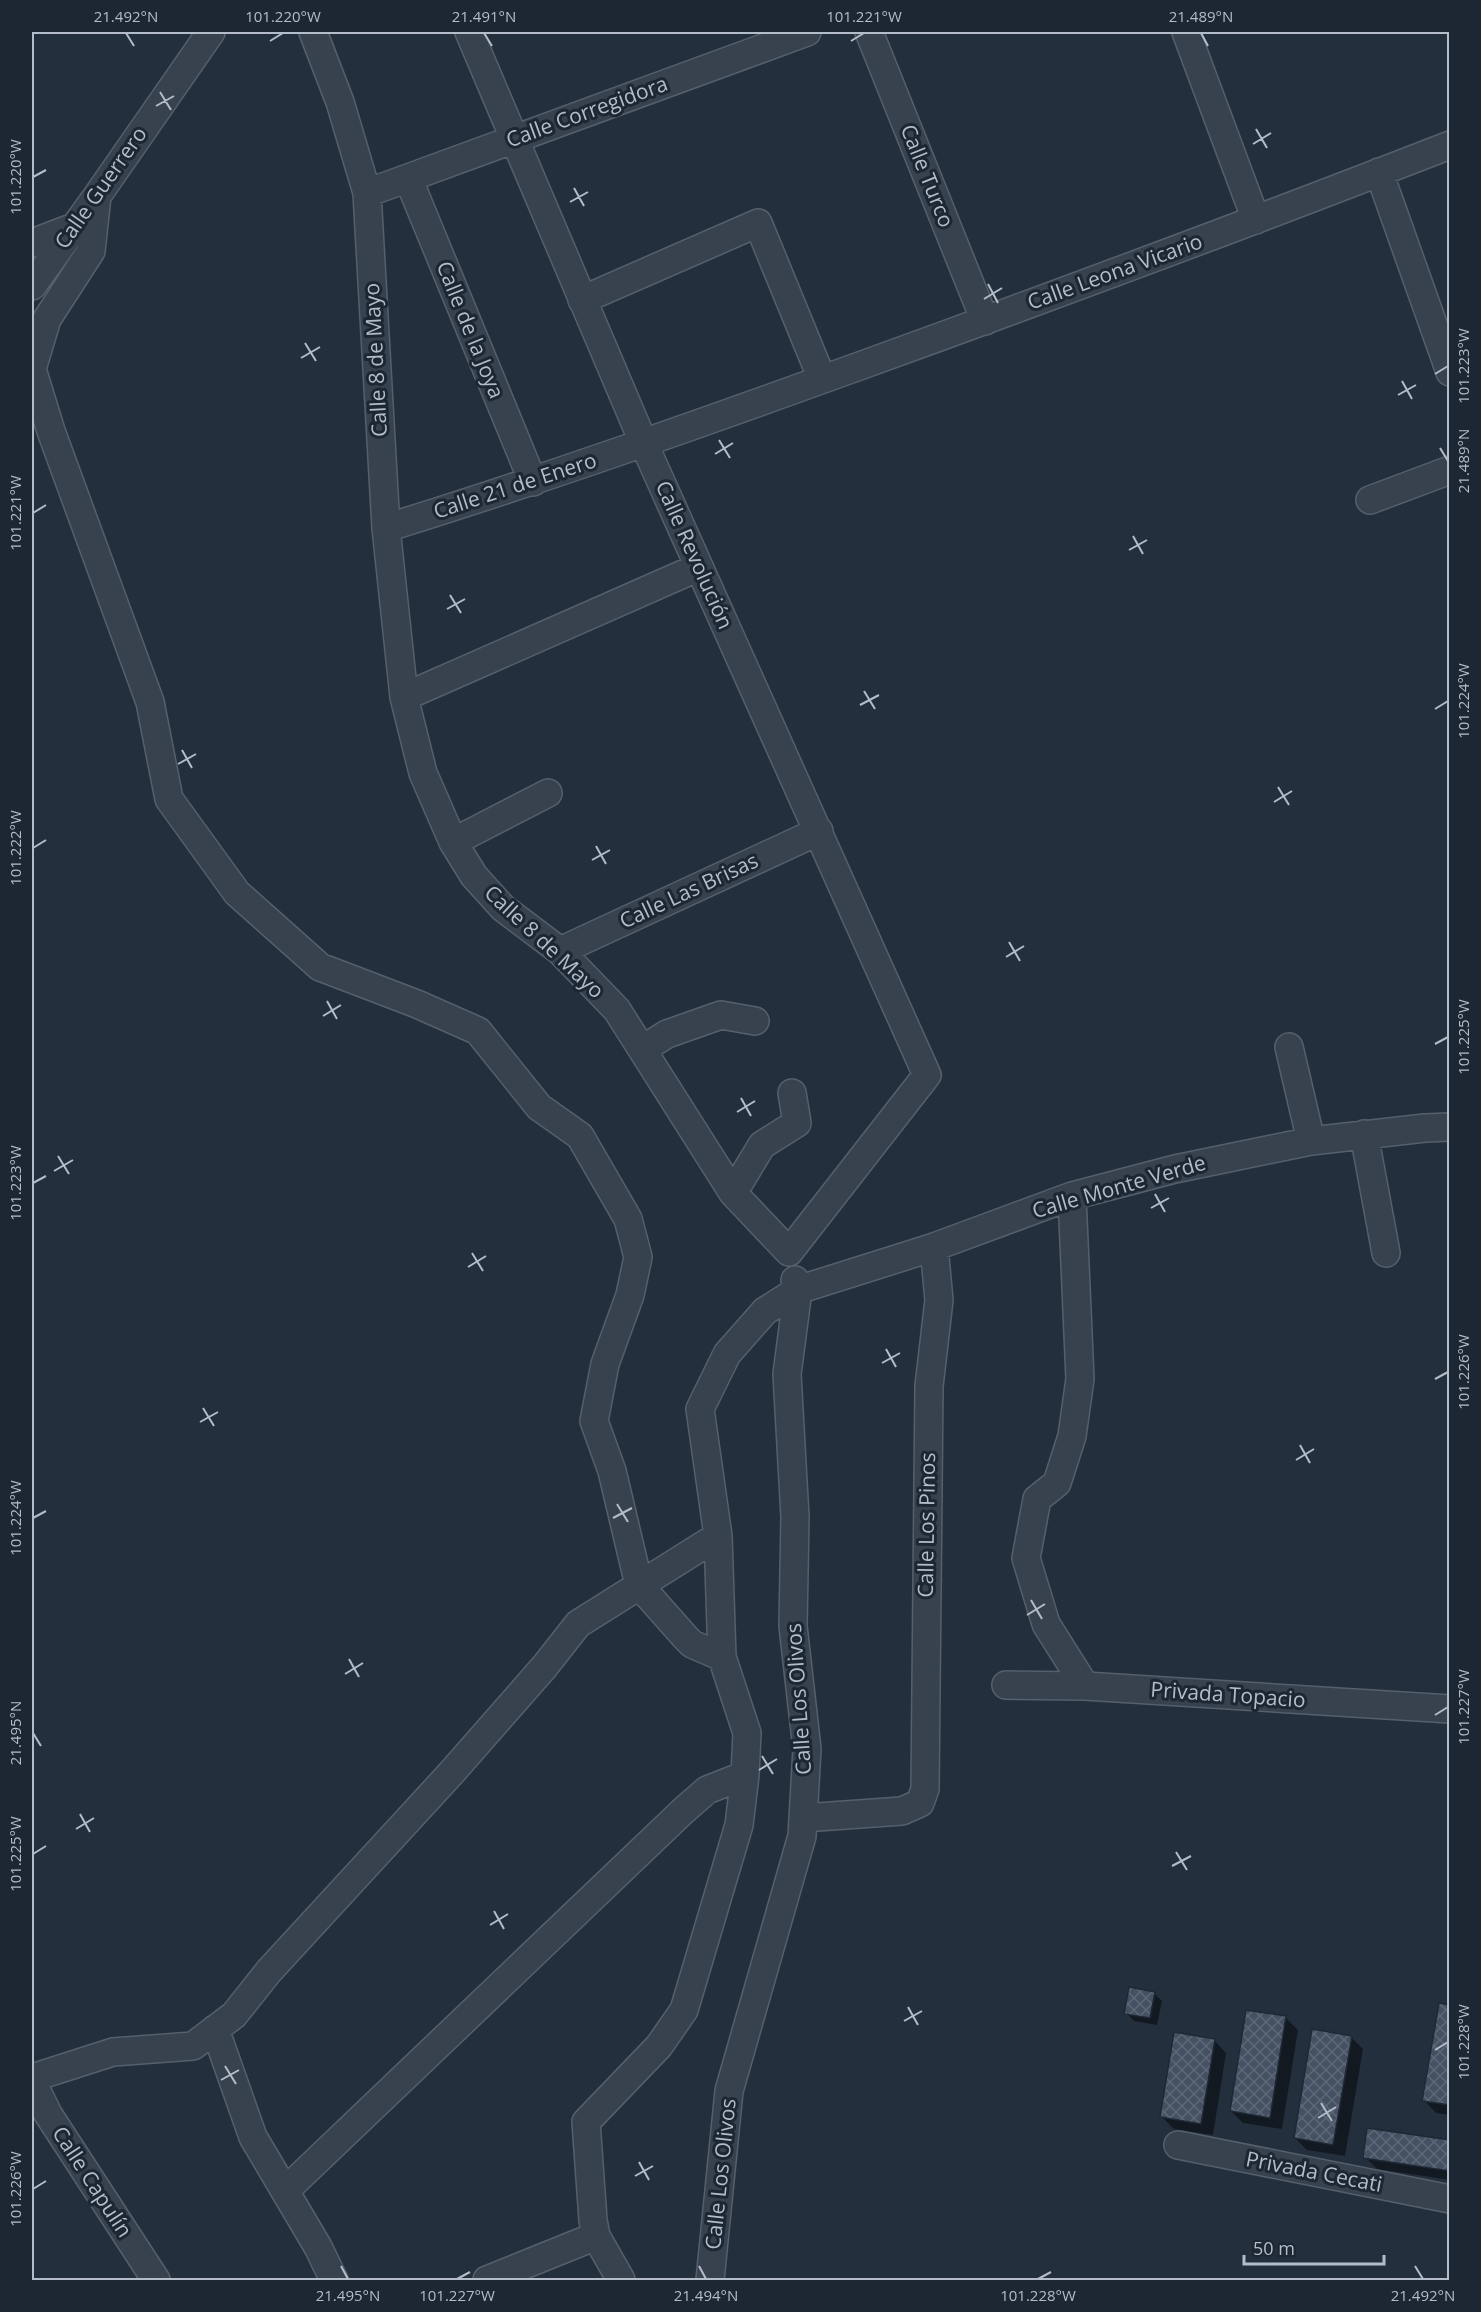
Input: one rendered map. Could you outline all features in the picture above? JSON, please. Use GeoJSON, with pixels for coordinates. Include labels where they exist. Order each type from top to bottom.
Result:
{"type":"FeatureCollection","features":[{"type":"Feature","properties":{"kind":"street","name":"Calle 8 de Mayo"},"geometry":{"type":"LineString","coordinates":[[313,32],[340,102],[367,193],[386,528],[404,697],[423,773],[453,842],[474,876],[503,908],[560,951],[617,1010],[644,1049],[733,1193],[789,1252]]}},
{"type":"Feature","properties":{"kind":"street","name":"Calle Revolución"},"geometry":{"type":"LineString","coordinates":[[469,32],[644,444],[927,1075],[789,1252]]}},
{"type":"Feature","properties":{"kind":"street","name":"Calle Corregidora"},"geometry":{"type":"LineString","coordinates":[[367,193],[807,32]]}},
{"type":"Feature","properties":{"kind":"street","name":"Calle Turco"},"geometry":{"type":"LineString","coordinates":[[869,32],[985,321]]}},
{"type":"Feature","properties":{"kind":"street"},"geometry":{"type":"LineString","coordinates":[[1186,32],[1256,220]]}},
{"type":"Feature","properties":{"kind":"street","name":"Calle Guerrero"},"geometry":{"type":"LineString","coordinates":[[32,286],[206,38]]}},
{"type":"Feature","properties":{"kind":"street","name":"Calle Leona Vicario"},"geometry":{"type":"LineString","coordinates":[[644,444],[985,321],[1449,145]]}},
{"type":"Feature","properties":{"kind":"street"},"geometry":{"type":"LineString","coordinates":[[1379,172],[1449,372]]}},
{"type":"Feature","properties":{"kind":"street","name":"Calle de la Joya"},"geometry":{"type":"LineString","coordinates":[[408,178],[533,482]]}},
{"type":"Feature","properties":{"kind":"street"},"geometry":{"type":"LineString","coordinates":[[97,196],[91,251],[47,319],[33,369],[35,386],[150,702],[169,799],[237,893],[320,967],[417,1004],[478,1031],[539,1107],[580,1136],[628,1219],[638,1257],[630,1295],[605,1364],[594,1421],[612,1471],[639,1585],[692,1644],[722,1657]]}},
{"type":"Feature","properties":{"kind":"street"},"geometry":{"type":"LineString","coordinates":[[582,300],[758,223],[822,379]]}},
{"type":"Feature","properties":{"kind":"street"},"geometry":{"type":"LineString","coordinates":[[32,243],[74,227]]}},
{"type":"Feature","properties":{"kind":"street","name":"Calle 21 de Enero"},"geometry":{"type":"LineString","coordinates":[[386,528],[644,444]]}},
{"type":"Feature","properties":{"kind":"street"},"geometry":{"type":"LineString","coordinates":[[1370,501],[1449,470]]}},
{"type":"Feature","properties":{"kind":"street"},"geometry":{"type":"LineString","coordinates":[[404,697],[699,567]]}},
{"type":"Feature","properties":{"kind":"street"},"geometry":{"type":"LineString","coordinates":[[453,842],[548,793]]}},
{"type":"Feature","properties":{"kind":"street","name":"Calle Las Brisas"},"geometry":{"type":"LineString","coordinates":[[560,951],[819,831]]}},
{"type":"Feature","properties":{"kind":"street"},"geometry":{"type":"LineString","coordinates":[[644,1049],[667,1034],[721,1015],[755,1021]]}},
{"type":"Feature","properties":{"kind":"street"},"geometry":{"type":"LineString","coordinates":[[1289,1047],[1311,1141]]}},
{"type":"Feature","properties":{"kind":"street"},"geometry":{"type":"LineString","coordinates":[[733,1193],[762,1144],[797,1123],[798,1117],[792,1093]]}},
{"type":"Feature","properties":{"kind":"street","name":"Calle Monte Verde"},"geometry":{"type":"LineString","coordinates":[[596,2236],[586,2122],[659,2046],[684,2010],[739,1825],[747,1733],[722,1657],[718,1536],[700,1409],[728,1354],[765,1311],[798,1290],[934,1247],[1072,1196],[1175,1169],[1311,1141],[1449,1127]]}},
{"type":"Feature","properties":{"kind":"street"},"geometry":{"type":"LineString","coordinates":[[1364,1134],[1386,1253]]}},
{"type":"Feature","properties":{"kind":"street"},"geometry":{"type":"LineString","coordinates":[[1072,1196],[1080,1379],[1072,1436],[1057,1483],[1037,1499],[1026,1558],[1046,1624],[1085,1686]]}},
{"type":"Feature","properties":{"kind":"street","name":"Calle Los Pinos"},"geometry":{"type":"LineString","coordinates":[[803,1818],[902,1811],[920,1803],[925,1789],[929,1386],[939,1300],[934,1247]]}},
{"type":"Feature","properties":{"kind":"street","name":"Calle Los Olivos"},"geometry":{"type":"LineString","coordinates":[[710,2280],[729,2091],[802,1836],[807,1749],[793,1626],[795,1517],[787,1374],[798,1290],[789,1252]]}},
{"type":"Feature","properties":{"kind":"street"},"geometry":{"type":"LineString","coordinates":[[32,2079],[113,2052],[193,2046],[234,2015],[269,1971],[453,1772],[545,1666],[578,1624],[718,1536]]}},
{"type":"Feature","properties":{"kind":"street","name":"Privada Topacio"},"geometry":{"type":"LineString","coordinates":[[1005,1685],[1085,1686],[1449,1709]]}},
{"type":"Feature","properties":{"kind":"street"},"geometry":{"type":"LineString","coordinates":[[285,2191],[683,1811],[707,1790],[745,1776]]}},
{"type":"Feature","properties":{"kind":"street"},"geometry":{"type":"LineString","coordinates":[[215,2029],[253,2137],[318,2247],[334,2280]]}},
{"type":"Feature","properties":{"kind":"street","name":"Calle Capulín"},"geometry":{"type":"LineString","coordinates":[[32,2079],[48,2114],[156,2280]]}},
{"type":"Feature","properties":{"kind":"street","name":"Privada Cecati"},"geometry":{"type":"LineString","coordinates":[[1178,2145],[1449,2199]]}},
{"type":"Feature","properties":{"kind":"street"},"geometry":{"type":"LineString","coordinates":[[487,2280],[596,2236],[621,2280]]}},
{"type":"Feature","properties":{"kind":"building"},"geometry":{"type":"Polygon","coordinates":[[[1129,1987],[1155,1992],[1150,2018],[1124,2014],[1129,1987]]]}},
{"type":"Feature","properties":{"kind":"building"},"geometry":{"type":"Polygon","coordinates":[[[1439,2003],[1450,2005],[1450,2105],[1422,2101],[1439,2003]]]}},
{"type":"Feature","properties":{"kind":"building"},"geometry":{"type":"Polygon","coordinates":[[[1246,2010],[1286,2016],[1270,2118],[1230,2111],[1246,2010]]]}},
{"type":"Feature","properties":{"kind":"building"},"geometry":{"type":"Polygon","coordinates":[[[1312,2029],[1352,2036],[1333,2145],[1294,2138],[1312,2029]]]}},
{"type":"Feature","properties":{"kind":"building"},"geometry":{"type":"Polygon","coordinates":[[[1174,2032],[1215,2039],[1201,2124],[1160,2117],[1174,2032]]]}},
{"type":"Feature","properties":{"kind":"building"},"geometry":{"type":"Polygon","coordinates":[[[1367,2128],[1450,2140],[1450,2171],[1363,2158],[1367,2128]]]}}]}
